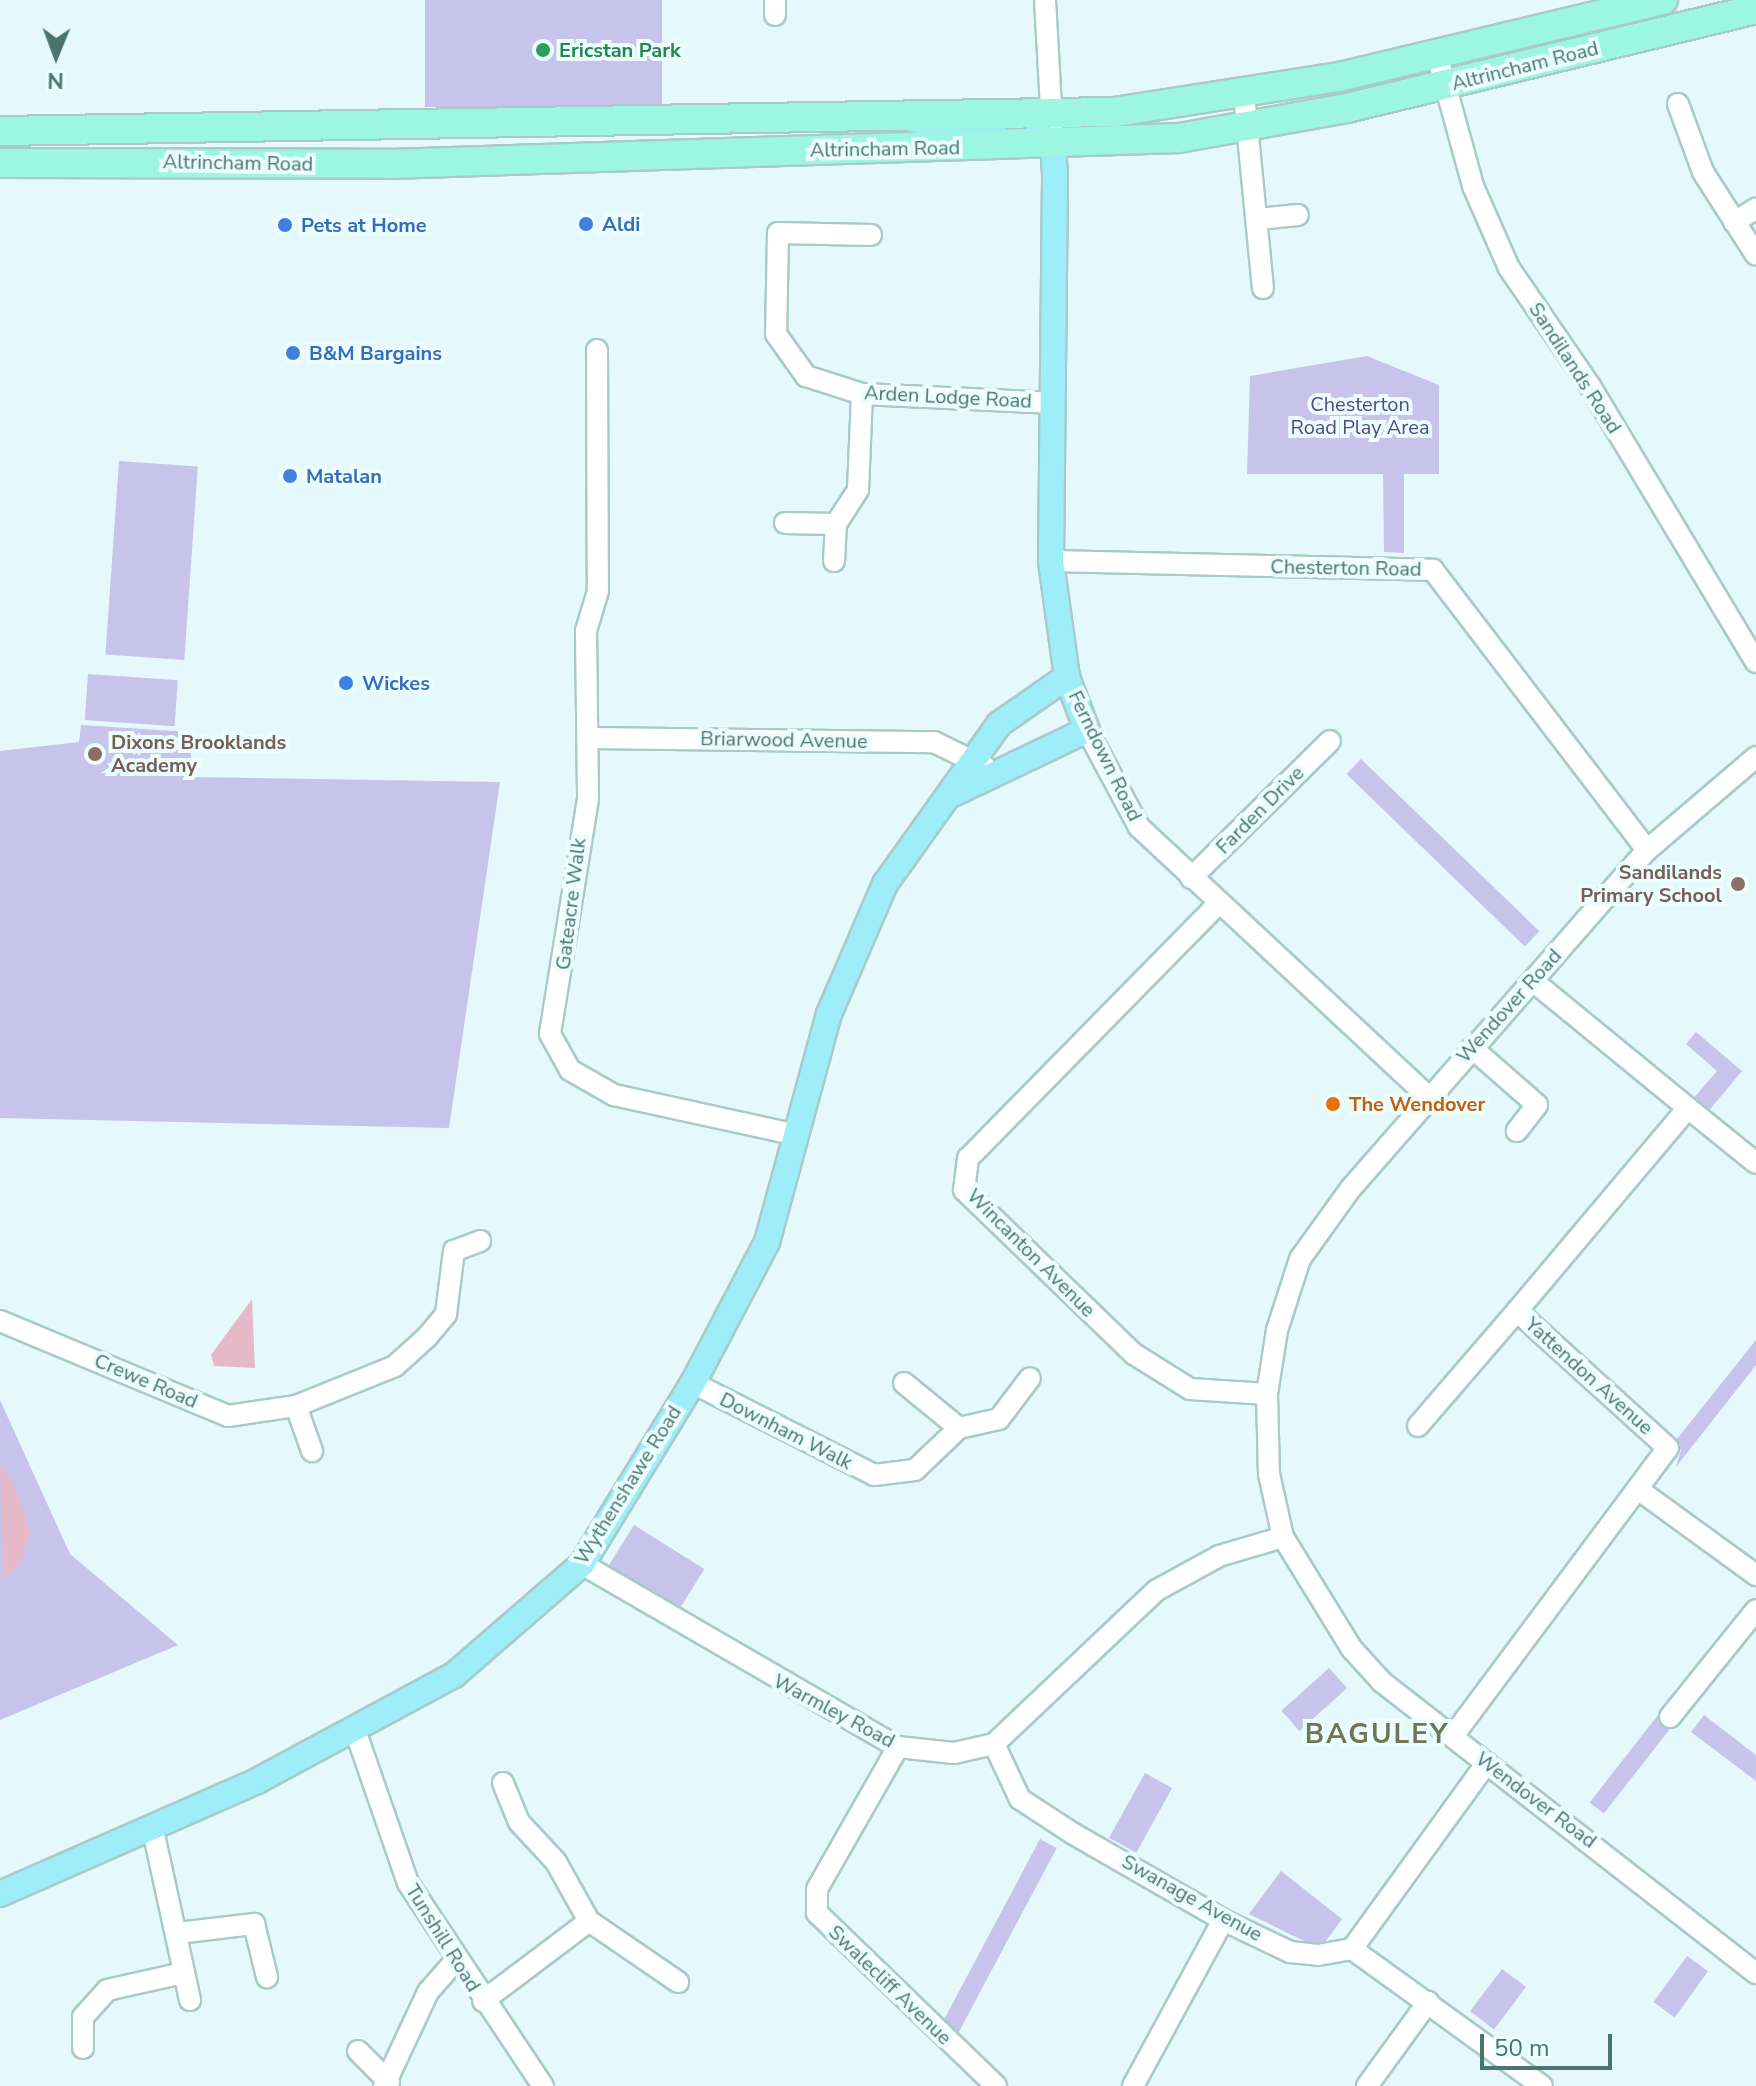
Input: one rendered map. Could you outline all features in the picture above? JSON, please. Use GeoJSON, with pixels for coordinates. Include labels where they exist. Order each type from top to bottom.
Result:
{"type":"FeatureCollection","features":[{"type":"Feature","properties":{"kind":"highway","name":"Altrincham Road"},"geometry":{"type":"LineString","coordinates":[[0,131],[1051,116],[1244,95],[1437,55],[1663,0]]}},
{"type":"Feature","properties":{"kind":"highway","name":"Altrincham Road"},"geometry":{"type":"LineString","coordinates":[[0,163],[371,165],[1053,147],[1250,127],[1445,86],[1756,9]]}},
{"type":"Feature","properties":{"kind":"main road"},"geometry":{"type":"LineString","coordinates":[[910,118],[959,131],[1040,130],[1053,147]]}},
{"type":"Feature","properties":{"kind":"main road","name":"Ferndown Road"},"geometry":{"type":"LineString","coordinates":[[1053,147],[1051,561],[1067,677],[1087,730]]}},
{"type":"Feature","properties":{"kind":"main road","name":"Wythenshawe Road"},"geometry":{"type":"LineString","coordinates":[[0,1894],[153,1830],[355,1730],[454,1675],[582,1564],[693,1383],[767,1242],[829,1014],[861,928],[948,798],[981,764],[1032,695],[1067,677]]}},
{"type":"Feature","properties":{"kind":"main road"},"geometry":{"type":"LineString","coordinates":[[981,764],[1087,730]]}},
{"type":"Feature","properties":{"kind":"street"},"geometry":{"type":"LineString","coordinates":[[1045,0],[1053,147]]}},
{"type":"Feature","properties":{"kind":"street","name":"Sandilands Road"},"geometry":{"type":"LineString","coordinates":[[1437,55],[1473,186],[1509,268],[1590,386],[1756,662]]}},
{"type":"Feature","properties":{"kind":"street"},"geometry":{"type":"LineString","coordinates":[[1244,95],[1250,127],[1263,288]]}},
{"type":"Feature","properties":{"kind":"street"},"geometry":{"type":"LineString","coordinates":[[1678,104],[1703,172],[1756,255]]}},
{"type":"Feature","properties":{"kind":"street"},"geometry":{"type":"LineString","coordinates":[[1734,222],[1756,209]]}},
{"type":"Feature","properties":{"kind":"street"},"geometry":{"type":"LineString","coordinates":[[1258,219],[1298,215]]}},
{"type":"Feature","properties":{"kind":"street","name":"Arden Lodge Road"},"geometry":{"type":"LineString","coordinates":[[871,235],[778,233],[776,334],[787,357],[806,376],[862,394],[1050,403]]}},
{"type":"Feature","properties":{"kind":"street","name":"Gateacre Walk"},"geometry":{"type":"LineString","coordinates":[[597,350],[598,591],[586,631],[591,738],[569,953],[550,1013],[555,1050],[570,1070],[614,1095],[798,1135]]}},
{"type":"Feature","properties":{"kind":"street"},"geometry":{"type":"LineString","coordinates":[[834,561],[836,524],[858,490],[862,394]]}},
{"type":"Feature","properties":{"kind":"street"},"geometry":{"type":"LineString","coordinates":[[785,523],[836,524]]}},
{"type":"Feature","properties":{"kind":"street","name":"Chesterton Road"},"geometry":{"type":"LineString","coordinates":[[1051,561],[1433,570],[1647,850]]}},
{"type":"Feature","properties":{"kind":"street","name":"Ferndown Road"},"geometry":{"type":"LineString","coordinates":[[1087,730],[1139,827],[1218,904],[1429,1097]]}},
{"type":"Feature","properties":{"kind":"street","name":"Briarwood Avenue"},"geometry":{"type":"LineString","coordinates":[[591,738],[934,742],[981,764]]}},
{"type":"Feature","properties":{"kind":"street","name":"Farden Drive"},"geometry":{"type":"LineString","coordinates":[[1191,878],[1330,741]]}},
{"type":"Feature","properties":{"kind":"street","name":"Wendover Road"},"geometry":{"type":"LineString","coordinates":[[1756,757],[1647,850],[1429,1097],[1300,1259],[1277,1330],[1267,1394],[1269,1474],[1283,1537],[1352,1649],[1486,1764],[1756,1973]]}},
{"type":"Feature","properties":{"kind":"street","name":"Wincanton Avenue"},"geometry":{"type":"LineString","coordinates":[[1218,904],[968,1158],[964,1190],[1134,1354],[1190,1389],[1267,1394]]}},
{"type":"Feature","properties":{"kind":"street"},"geometry":{"type":"LineString","coordinates":[[1533,981],[1756,1163]]}},
{"type":"Feature","properties":{"kind":"street"},"geometry":{"type":"LineString","coordinates":[[1472,1048],[1537,1105],[1517,1131]]}},
{"type":"Feature","properties":{"kind":"street","name":"Yattendon Avenue"},"geometry":{"type":"LineString","coordinates":[[1453,1736],[1668,1448],[1517,1311],[1688,1108]]}},
{"type":"Feature","properties":{"kind":"street","name":"Crewe Road"},"geometry":{"type":"LineString","coordinates":[[0,1321],[228,1416],[296,1406],[395,1366],[446,1314],[454,1251],[480,1241]]}},
{"type":"Feature","properties":{"kind":"street"},"geometry":{"type":"LineString","coordinates":[[1418,1426],[1517,1311]]}},
{"type":"Feature","properties":{"kind":"street"},"geometry":{"type":"LineString","coordinates":[[904,1383],[959,1428],[999,1419],[1030,1378]]}},
{"type":"Feature","properties":{"kind":"street","name":"Downham Walk"},"geometry":{"type":"LineString","coordinates":[[693,1383],[874,1475],[915,1470],[959,1428]]}},
{"type":"Feature","properties":{"kind":"street"},"geometry":{"type":"LineString","coordinates":[[296,1406],[312,1451]]}},
{"type":"Feature","properties":{"kind":"street"},"geometry":{"type":"LineString","coordinates":[[1639,1490],[1756,1575]]}},
{"type":"Feature","properties":{"kind":"street"},"geometry":{"type":"LineString","coordinates":[[994,1744],[1147,1597],[1219,1556],[1283,1537]]}},
{"type":"Feature","properties":{"kind":"street","name":"Warmley Road"},"geometry":{"type":"LineString","coordinates":[[582,1564],[898,1747],[954,1753],[994,1744]]}},
{"type":"Feature","properties":{"kind":"street"},"geometry":{"type":"LineString","coordinates":[[1670,1717],[1756,1610]]}},
{"type":"Feature","properties":{"kind":"street","name":"Tunshill Road"},"geometry":{"type":"LineString","coordinates":[[355,1730],[408,1883],[483,2001],[543,2086]]}},
{"type":"Feature","properties":{"kind":"street","name":"Swanage Avenue"},"geometry":{"type":"LineString","coordinates":[[994,1744],[1020,1799],[1223,1920],[1290,1952],[1352,1949]]}},
{"type":"Feature","properties":{"kind":"street","name":"Swalecliff Avenue"},"geometry":{"type":"LineString","coordinates":[[898,1747],[817,1889],[817,1913],[996,2086]]}},
{"type":"Feature","properties":{"kind":"street"},"geometry":{"type":"LineString","coordinates":[[1486,1764],[1352,1949],[1542,2086]]}},
{"type":"Feature","properties":{"kind":"street"},"geometry":{"type":"LineString","coordinates":[[503,1783],[519,1822],[556,1862],[589,1921],[678,1982]]}},
{"type":"Feature","properties":{"kind":"street"},"geometry":{"type":"LineString","coordinates":[[153,1830],[178,1933],[190,2000]]}},
{"type":"Feature","properties":{"kind":"street"},"geometry":{"type":"LineString","coordinates":[[1133,2086],[1223,1920]]}},
{"type":"Feature","properties":{"kind":"street"},"geometry":{"type":"LineString","coordinates":[[483,2001],[589,1921]]}},
{"type":"Feature","properties":{"kind":"street"},"geometry":{"type":"LineString","coordinates":[[178,1933],[254,1924],[267,1977]]}},
{"type":"Feature","properties":{"kind":"street"},"geometry":{"type":"LineString","coordinates":[[358,2051],[387,2084],[428,1992],[456,1960]]}},
{"type":"Feature","properties":{"kind":"street"},"geometry":{"type":"LineString","coordinates":[[83,2048],[83,2017],[107,1990],[183,1973]]}},
{"type":"Feature","properties":{"kind":"street"},"geometry":{"type":"LineString","coordinates":[[1367,2086],[1428,2002]]}},
{"type":"Feature","properties":{"kind":"green space","name":"Ericstan Park"},"geometry":{"type":"Polygon","coordinates":[[[425,0],[662,0],[662,107],[425,107],[425,0]]]}},
{"type":"Feature","properties":{"kind":"green space","name":"Chesterton Road Play Area"},"geometry":{"type":"Polygon","coordinates":[[[1367,356],[1439,385],[1439,474],[1404,474],[1404,553],[1384,552],[1383,474],[1247,474],[1250,376],[1367,356]]]}},
{"type":"Feature","properties":{"kind":"green space"},"geometry":{"type":"Polygon","coordinates":[[[119,461],[198,467],[184,660],[105,655],[119,461]]]}},
{"type":"Feature","properties":{"kind":"green space"},"geometry":{"type":"Polygon","coordinates":[[[88,674],[178,680],[175,726],[85,720],[88,674]]]}},
{"type":"Feature","properties":{"kind":"green space","name":"Dixons Brooklands Academy"},"geometry":{"type":"Polygon","coordinates":[[[81,725],[190,732],[192,777],[500,782],[449,1128],[0,1118],[0,751],[79,742],[81,725]]]}},
{"type":"Feature","properties":{"kind":"green space"},"geometry":{"type":"Polygon","coordinates":[[[1361,759],[1539,931],[1525,946],[1346,774],[1361,759]]]}},
{"type":"Feature","properties":{"kind":"green space"},"geometry":{"type":"Polygon","coordinates":[[[1696,1032],[1742,1071],[1707,1113],[1692,1100],[1717,1071],[1686,1044],[1696,1032]]]}},
{"type":"Feature","properties":{"kind":"green space"},"geometry":{"type":"Polygon","coordinates":[[[1756,1340],[1756,1365],[1676,1467],[1681,1450],[1673,1444],[1756,1340]]]}},
{"type":"Feature","properties":{"kind":"green space"},"geometry":{"type":"Polygon","coordinates":[[[0,1400],[70,1554],[178,1645],[0,1720],[0,1400]]]}},
{"type":"Feature","properties":{"kind":"green space"},"geometry":{"type":"Polygon","coordinates":[[[634,1525],[704,1569],[677,1612],[607,1568],[634,1525]]]}},
{"type":"Feature","properties":{"kind":"green space"},"geometry":{"type":"Polygon","coordinates":[[[1329,1668],[1347,1688],[1300,1731],[1281,1711],[1329,1668]]]}},
{"type":"Feature","properties":{"kind":"green space"},"geometry":{"type":"Polygon","coordinates":[[[1658,1715],[1672,1726],[1604,1814],[1590,1802],[1658,1715]]]}},
{"type":"Feature","properties":{"kind":"green space"},"geometry":{"type":"Polygon","coordinates":[[[1704,1715],[1756,1755],[1756,1781],[1691,1732],[1704,1715]]]}},
{"type":"Feature","properties":{"kind":"green space"},"geometry":{"type":"Polygon","coordinates":[[[1145,1773],[1172,1788],[1136,1853],[1109,1838],[1145,1773]]]}},
{"type":"Feature","properties":{"kind":"green space"},"geometry":{"type":"Polygon","coordinates":[[[1040,1839],[1057,1848],[958,2033],[941,2024],[1040,1839]]]}},
{"type":"Feature","properties":{"kind":"green space"},"geometry":{"type":"Polygon","coordinates":[[[1281,1871],[1342,1919],[1320,1949],[1249,1914],[1281,1871]]]}},
{"type":"Feature","properties":{"kind":"green space"},"geometry":{"type":"Polygon","coordinates":[[[1687,1956],[1708,1971],[1675,2017],[1653,2002],[1687,1956]]]}},
{"type":"Feature","properties":{"kind":"green space"},"geometry":{"type":"Polygon","coordinates":[[[1502,1969],[1526,1987],[1494,2029],[1470,2011],[1502,1969]]]}},
{"type":"Feature","properties":{"kind":"shaded area"},"geometry":{"type":"Polygon","coordinates":[[[252,1299],[255,1368],[214,1366],[211,1355],[252,1299]]]}},
{"type":"Feature","properties":{"kind":"shaded area"},"geometry":{"type":"Polygon","coordinates":[[[0,1467],[12,1479],[30,1530],[19,1566],[4,1578],[0,1467]]]}},
{"type":"Feature","properties":{"kind":"place","name":"Ericstan Park"},"geometry":{"type":"Point","coordinates":[543,50]}},
{"type":"Feature","properties":{"kind":"place","name":"Aldi"},"geometry":{"type":"Point","coordinates":[586,224]}},
{"type":"Feature","properties":{"kind":"place","name":"Pets at Home"},"geometry":{"type":"Point","coordinates":[285,225]}},
{"type":"Feature","properties":{"kind":"place","name":"B&M Bargains"},"geometry":{"type":"Point","coordinates":[293,353]}},
{"type":"Feature","properties":{"kind":"place","name":"Matalan"},"geometry":{"type":"Point","coordinates":[290,476]}},
{"type":"Feature","properties":{"kind":"place","name":"Wickes"},"geometry":{"type":"Point","coordinates":[346,683]}},
{"type":"Feature","properties":{"kind":"place","name":"Dixons Brooklands Academy"},"geometry":{"type":"Point","coordinates":[95,754]}},
{"type":"Feature","properties":{"kind":"place","name":"Sandilands Primary School"},"geometry":{"type":"Point","coordinates":[1738,884]}},
{"type":"Feature","properties":{"kind":"place","name":"The Wendover"},"geometry":{"type":"Point","coordinates":[1333,1104]}},
{"type":"Feature","properties":{"kind":"district","name":"BAGULEY"},"geometry":{"type":"Point","coordinates":[1377,1734]}}]}
